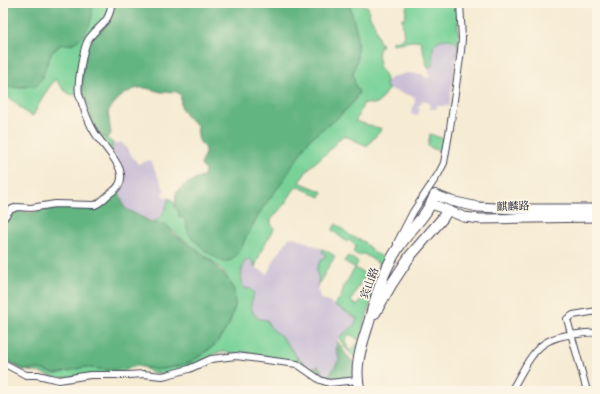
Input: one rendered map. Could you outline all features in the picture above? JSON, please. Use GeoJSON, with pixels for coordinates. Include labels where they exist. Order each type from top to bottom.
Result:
{"type":"FeatureCollection","features":[{"type":"Feature","properties":{"kind":"main road","name":"宾山路"},"geometry":{"type":"LineString","coordinates":[[360,391],[358,380],[360,354],[379,285],[394,254],[403,240],[427,213],[434,200]]}},
{"type":"Feature","properties":{"kind":"main road","name":"麒麟路"},"geometry":{"type":"LineString","coordinates":[[434,200],[451,201],[478,207],[517,209],[597,209]]}},
{"type":"Feature","properties":{"kind":"main road","name":"麒麟路"},"geometry":{"type":"LineString","coordinates":[[434,200],[447,211],[464,217],[480,219],[597,217]]}},
{"type":"Feature","properties":{"kind":"main road","name":"宾山路"},"geometry":{"type":"LineString","coordinates":[[363,391],[360,379],[361,362],[371,322],[377,309],[394,279],[410,256],[442,219],[447,211]]}},
{"type":"Feature","properties":{"kind":"street"},"geometry":{"type":"LineString","coordinates":[[3,219],[10,210],[17,207],[31,208],[55,204],[95,205],[100,203],[119,187],[121,177],[120,169],[109,150],[95,133],[85,111],[78,86],[83,50],[92,34],[104,24],[109,15],[111,3]]}},
{"type":"Feature","properties":{"kind":"street"},"geometry":{"type":"LineString","coordinates":[[394,254],[395,246],[403,230],[444,163],[462,51],[460,3]]}},
{"type":"Feature","properties":{"kind":"street"},"geometry":{"type":"LineString","coordinates":[[587,391],[567,318],[573,315],[597,311]]}},
{"type":"Feature","properties":{"kind":"street"},"geometry":{"type":"LineString","coordinates":[[511,391],[534,353],[543,343],[555,337],[571,334],[597,333]]}},
{"type":"Feature","properties":{"kind":"street"},"geometry":{"type":"LineString","coordinates":[[3,363],[26,375],[38,375],[59,380],[90,375],[143,374],[162,376],[189,369],[211,359],[236,356],[297,364],[320,380],[329,383],[358,380]]}},
{"type":"Feature","properties":{"kind":"shaded area"},"geometry":{"type":"Polygon","coordinates":[[[444,39],[454,42],[458,46],[449,107],[445,104],[445,106],[437,106],[436,109],[430,109],[429,103],[424,100],[418,107],[420,110],[417,116],[411,114],[415,97],[389,89],[387,88],[386,84],[389,79],[406,73],[422,74],[424,77],[429,77],[430,75],[428,68],[433,65],[434,47],[436,42],[444,39]]]}},
{"type":"Feature","properties":{"kind":"shaded area"},"geometry":{"type":"Polygon","coordinates":[[[112,142],[116,144],[121,142],[138,164],[150,160],[165,191],[162,194],[164,197],[169,198],[164,211],[158,220],[151,222],[123,206],[122,195],[118,191],[122,182],[112,152],[112,142]]]}},
{"type":"Feature","properties":{"kind":"shaded area"},"geometry":{"type":"Polygon","coordinates":[[[290,237],[294,237],[323,249],[322,252],[326,255],[323,259],[317,287],[320,298],[358,319],[354,327],[339,338],[336,343],[339,359],[330,375],[326,377],[322,373],[321,369],[314,366],[310,368],[296,356],[282,337],[270,327],[267,320],[259,319],[251,308],[254,294],[244,288],[241,282],[243,264],[246,260],[250,259],[255,267],[267,274],[275,258],[290,237]]]}},
{"type":"Feature","properties":{"kind":"green space"},"geometry":{"type":"Polygon","coordinates":[[[3,3],[91,3],[91,21],[85,33],[76,41],[70,44],[61,44],[51,53],[42,78],[36,86],[3,88],[3,3]]]}},
{"type":"Feature","properties":{"kind":"green space"},"geometry":{"type":"Polygon","coordinates":[[[91,3],[110,3],[108,14],[92,33],[77,95],[67,93],[56,80],[54,80],[42,98],[33,116],[25,112],[11,99],[3,97],[3,88],[36,86],[51,53],[62,44],[92,5],[91,3]]]}},
{"type":"Feature","properties":{"kind":"green space"},"geometry":{"type":"Polygon","coordinates":[[[112,3],[116,3],[112,17],[108,24],[88,44],[81,88],[82,94],[88,103],[96,129],[100,135],[112,142],[112,152],[100,138],[92,124],[83,104],[79,88],[86,47],[89,40],[107,20],[112,3]]]}},
{"type":"Feature","properties":{"kind":"green space"},"geometry":{"type":"Polygon","coordinates":[[[116,3],[349,3],[357,33],[357,60],[353,73],[355,85],[359,92],[353,103],[334,121],[309,140],[281,184],[262,209],[241,249],[232,260],[223,262],[204,250],[188,233],[187,224],[184,218],[179,217],[178,210],[175,207],[176,193],[186,184],[204,176],[205,170],[201,165],[205,148],[199,140],[197,125],[182,110],[181,96],[177,92],[161,92],[146,88],[134,89],[119,99],[108,112],[111,134],[107,138],[100,134],[96,129],[89,105],[82,94],[86,54],[90,41],[110,22],[116,3]]]}},
{"type":"Feature","properties":{"kind":"green space"},"geometry":{"type":"Polygon","coordinates":[[[349,3],[362,3],[363,6],[366,5],[368,7],[370,17],[374,23],[379,41],[382,45],[378,53],[380,62],[378,66],[385,75],[386,86],[389,89],[378,103],[364,103],[355,121],[382,129],[367,146],[343,135],[330,150],[310,167],[299,182],[323,192],[320,197],[297,186],[271,220],[271,224],[274,228],[263,247],[255,267],[250,259],[246,260],[242,270],[242,281],[244,288],[252,290],[254,295],[251,305],[252,311],[259,319],[267,320],[270,327],[282,337],[297,359],[294,362],[252,353],[240,354],[224,352],[217,353],[194,365],[166,374],[150,372],[143,367],[157,369],[171,368],[197,358],[208,350],[226,329],[235,305],[230,283],[217,265],[166,224],[155,224],[151,222],[161,216],[165,210],[169,198],[184,218],[192,238],[197,242],[241,249],[262,209],[309,140],[334,121],[353,103],[359,92],[355,85],[353,73],[357,60],[357,33],[349,3]]]}},
{"type":"Feature","properties":{"kind":"green space"},"geometry":{"type":"Polygon","coordinates":[[[407,3],[457,3],[458,50],[457,44],[452,40],[446,39],[439,41],[433,47],[433,65],[428,68],[420,40],[392,44],[392,41],[404,39],[402,18],[405,18],[407,3]]]}},
{"type":"Feature","properties":{"kind":"green space"},"geometry":{"type":"Polygon","coordinates":[[[430,134],[444,139],[442,153],[428,146],[430,134]]]}},
{"type":"Feature","properties":{"kind":"green space"},"geometry":{"type":"Polygon","coordinates":[[[118,191],[126,209],[155,224],[166,224],[174,234],[211,261],[230,282],[234,290],[235,305],[229,325],[215,345],[189,363],[157,370],[137,366],[106,370],[85,367],[56,374],[40,369],[28,370],[21,368],[3,358],[3,221],[13,211],[19,210],[31,213],[51,208],[91,207],[109,199],[113,193],[118,191]]]}},
{"type":"Feature","properties":{"kind":"green space"},"geometry":{"type":"Polygon","coordinates":[[[336,224],[351,236],[363,241],[375,253],[386,259],[380,278],[375,277],[377,277],[380,264],[364,254],[359,256],[353,252],[356,246],[349,240],[347,242],[332,230],[336,224]]]}},
{"type":"Feature","properties":{"kind":"green space"},"geometry":{"type":"Polygon","coordinates":[[[323,249],[335,256],[317,287],[318,275],[316,271],[319,263],[326,255],[322,252],[323,249]]]}},
{"type":"Feature","properties":{"kind":"green space"},"geometry":{"type":"Polygon","coordinates":[[[348,256],[358,262],[355,268],[344,261],[348,256]]]}},
{"type":"Feature","properties":{"kind":"green space"},"geometry":{"type":"Polygon","coordinates":[[[355,268],[367,275],[359,285],[351,301],[358,306],[362,297],[366,293],[370,280],[371,279],[377,282],[359,341],[351,335],[348,335],[345,340],[348,349],[350,350],[354,349],[355,345],[359,345],[354,357],[345,348],[339,338],[352,328],[357,319],[334,305],[341,297],[344,286],[355,268]]]}},
{"type":"Feature","properties":{"kind":"green space"},"geometry":{"type":"Polygon","coordinates":[[[337,341],[355,364],[355,376],[326,381],[294,362],[297,359],[296,356],[310,368],[318,366],[326,377],[330,375],[339,359],[336,349],[337,341]]]}},
{"type":"Feature","properties":{"kind":"green space"},"geometry":{"type":"Polygon","coordinates":[[[3,358],[12,364],[28,370],[40,369],[56,374],[85,367],[106,370],[130,368],[123,372],[58,378],[42,373],[23,370],[5,361],[3,358]]]}}]}
